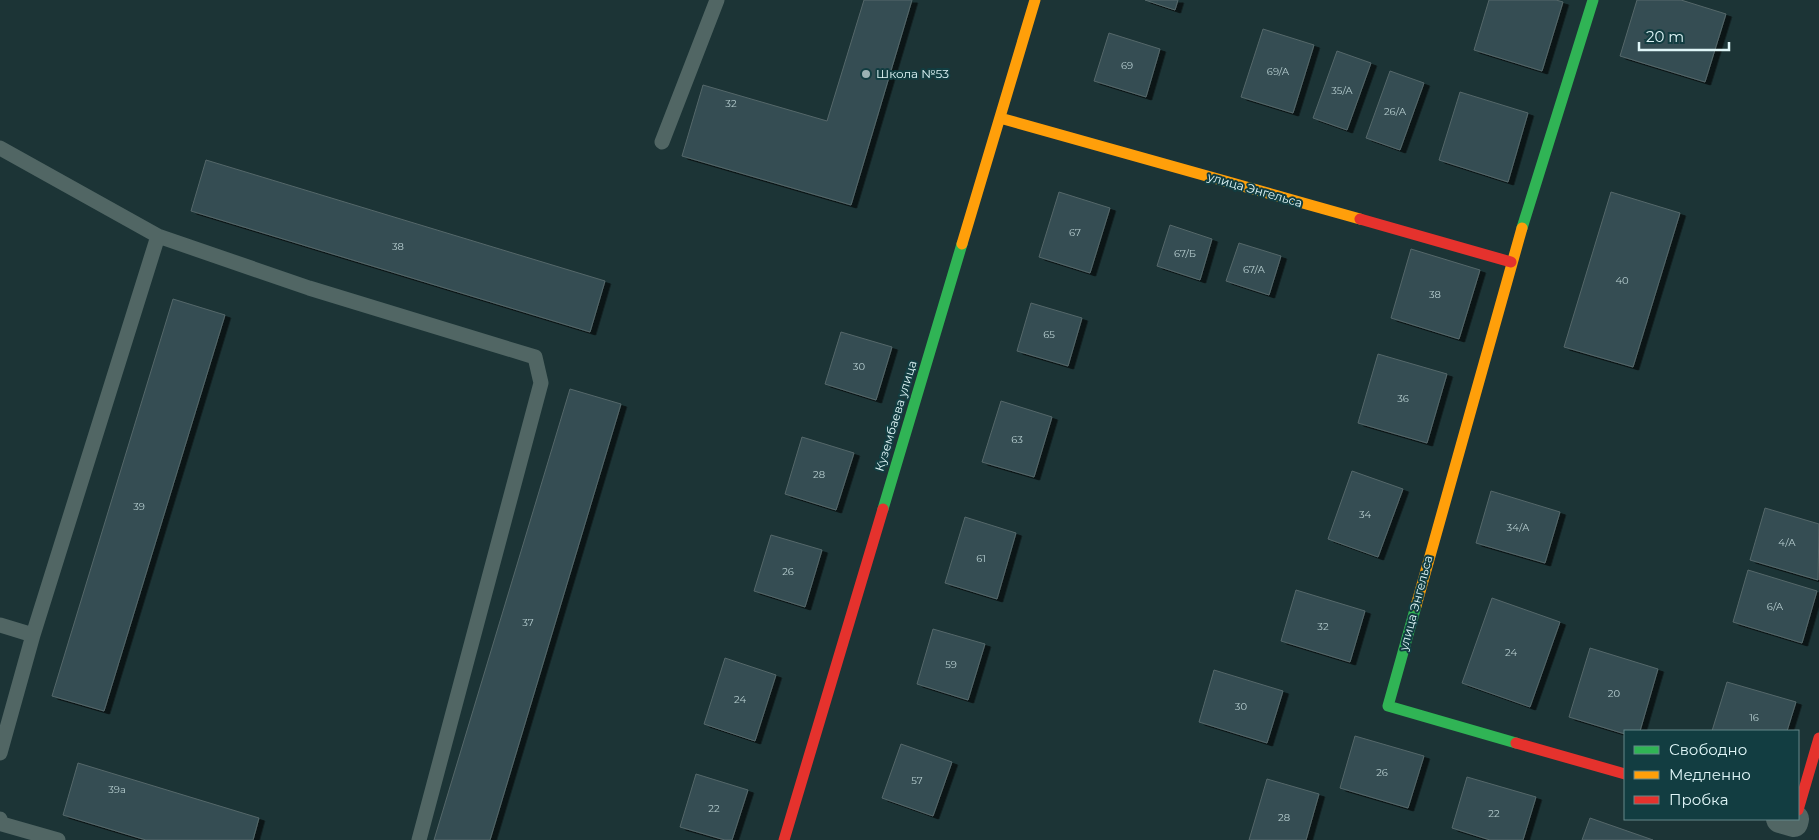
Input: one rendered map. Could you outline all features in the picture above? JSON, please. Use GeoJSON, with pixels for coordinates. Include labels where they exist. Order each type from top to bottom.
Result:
{"type":"FeatureCollection","features":[{"type":"Feature","properties":{"kind":"street","name":"Кузембаева улица"},"geometry":{"type":"LineString","coordinates":[[784,840],[1036,0]]}},
{"type":"Feature","properties":{"kind":"street","name":"улица Энгельса"},"geometry":{"type":"LineString","coordinates":[[1593,0],[1511,262],[1388,706],[1624,774]]}},
{"type":"Feature","properties":{"kind":"street","name":"улица Энгельса"},"geometry":{"type":"LineString","coordinates":[[1000,118],[1511,262]]}},
{"type":"Feature","properties":{"kind":"street"},"geometry":{"type":"LineString","coordinates":[[1799,807],[1819,738]]}},
{"type":"Feature","properties":{"kind":"street"},"geometry":{"type":"LineString","coordinates":[[1784,820],[1794,823],[1795,820]]}},
{"type":"Feature","properties":{"kind":"lane"},"geometry":{"type":"LineString","coordinates":[[662,142],[717,0]]}},
{"type":"Feature","properties":{"kind":"lane"},"geometry":{"type":"LineString","coordinates":[[0,148],[158,236],[309,288],[535,358],[541,383],[419,840]]}},
{"type":"Feature","properties":{"kind":"lane"},"geometry":{"type":"LineString","coordinates":[[0,752],[33,635],[158,236]]}},
{"type":"Feature","properties":{"kind":"lane"},"geometry":{"type":"LineString","coordinates":[[0,625],[33,635]]}},
{"type":"Feature","properties":{"kind":"lane"},"geometry":{"type":"LineString","coordinates":[[0,818],[2,824],[58,840]]}},
{"type":"Feature","properties":{"kind":"building"},"geometry":{"type":"Polygon","coordinates":[[[864,0],[912,0],[851,205],[682,156],[703,85],[827,121],[864,0]]]}},
{"type":"Feature","properties":{"kind":"building"},"geometry":{"type":"Polygon","coordinates":[[[1145,0],[1178,0],[1175,10],[1145,0]]]}},
{"type":"Feature","properties":{"kind":"building"},"geometry":{"type":"Polygon","coordinates":[[[1489,0],[1556,0],[1563,2],[1542,71],[1474,50],[1489,0]]]}},
{"type":"Feature","properties":{"kind":"building"},"geometry":{"type":"Polygon","coordinates":[[[1637,0],[1681,0],[1726,14],[1705,82],[1620,56],[1637,0]]]}},
{"type":"Feature","properties":{"kind":"building"},"geometry":{"type":"Polygon","coordinates":[[[1263,29],[1314,45],[1293,113],[1241,97],[1263,29]]]}},
{"type":"Feature","properties":{"kind":"building"},"geometry":{"type":"Polygon","coordinates":[[[1109,33],[1160,49],[1146,97],[1094,81],[1109,33]]]}},
{"type":"Feature","properties":{"kind":"building"},"geometry":{"type":"Polygon","coordinates":[[[1337,51],[1371,63],[1347,130],[1313,118],[1337,51]]]}},
{"type":"Feature","properties":{"kind":"building"},"geometry":{"type":"Polygon","coordinates":[[[1390,71],[1424,83],[1400,150],[1366,138],[1390,71]]]}},
{"type":"Feature","properties":{"kind":"building"},"geometry":{"type":"Polygon","coordinates":[[[1460,92],[1528,113],[1508,182],[1439,160],[1460,92]]]}},
{"type":"Feature","properties":{"kind":"building"},"geometry":{"type":"Polygon","coordinates":[[[206,160],[605,281],[590,332],[191,211],[206,160]]]}},
{"type":"Feature","properties":{"kind":"building"},"geometry":{"type":"Polygon","coordinates":[[[1059,192],[1110,208],[1090,273],[1039,257],[1059,192]]]}},
{"type":"Feature","properties":{"kind":"building"},"geometry":{"type":"Polygon","coordinates":[[[1611,192],[1680,213],[1633,367],[1564,347],[1611,192]]]}},
{"type":"Feature","properties":{"kind":"building"},"geometry":{"type":"Polygon","coordinates":[[[1170,225],[1212,239],[1200,280],[1157,266],[1170,225]]]}},
{"type":"Feature","properties":{"kind":"building"},"geometry":{"type":"Polygon","coordinates":[[[1239,243],[1281,256],[1269,295],[1226,281],[1239,243]]]}},
{"type":"Feature","properties":{"kind":"building"},"geometry":{"type":"Polygon","coordinates":[[[1411,249],[1480,270],[1459,339],[1391,318],[1411,249]]]}},
{"type":"Feature","properties":{"kind":"building"},"geometry":{"type":"Polygon","coordinates":[[[173,299],[225,315],[104,711],[52,696],[173,299]]]}},
{"type":"Feature","properties":{"kind":"building"},"geometry":{"type":"Polygon","coordinates":[[[1031,303],[1082,318],[1068,366],[1017,351],[1031,303]]]}},
{"type":"Feature","properties":{"kind":"building"},"geometry":{"type":"Polygon","coordinates":[[[841,332],[892,347],[876,400],[825,384],[841,332]]]}},
{"type":"Feature","properties":{"kind":"building"},"geometry":{"type":"Polygon","coordinates":[[[1378,354],[1447,374],[1427,443],[1358,423],[1378,354]]]}},
{"type":"Feature","properties":{"kind":"building"},"geometry":{"type":"Polygon","coordinates":[[[570,389],[621,404],[490,840],[434,840],[570,389]]]}},
{"type":"Feature","properties":{"kind":"building"},"geometry":{"type":"Polygon","coordinates":[[[1001,401],[1052,417],[1034,477],[982,462],[1001,401]]]}},
{"type":"Feature","properties":{"kind":"building"},"geometry":{"type":"Polygon","coordinates":[[[802,437],[854,453],[836,510],[785,494],[802,437]]]}},
{"type":"Feature","properties":{"kind":"building"},"geometry":{"type":"Polygon","coordinates":[[[1352,471],[1403,489],[1378,557],[1328,539],[1352,471]]]}},
{"type":"Feature","properties":{"kind":"building"},"geometry":{"type":"Polygon","coordinates":[[[1491,491],[1560,512],[1545,563],[1476,543],[1491,491]]]}},
{"type":"Feature","properties":{"kind":"building"},"geometry":{"type":"Polygon","coordinates":[[[1765,508],[1819,524],[1818,580],[1750,560],[1765,508]]]}},
{"type":"Feature","properties":{"kind":"building"},"geometry":{"type":"Polygon","coordinates":[[[965,517],[1016,533],[997,599],[945,583],[965,517]]]}},
{"type":"Feature","properties":{"kind":"building"},"geometry":{"type":"Polygon","coordinates":[[[771,535],[822,550],[805,607],[754,591],[771,535]]]}},
{"type":"Feature","properties":{"kind":"building"},"geometry":{"type":"Polygon","coordinates":[[[1748,570],[1817,591],[1802,643],[1733,622],[1748,570]]]}},
{"type":"Feature","properties":{"kind":"building"},"geometry":{"type":"Polygon","coordinates":[[[1296,590],[1365,611],[1350,662],[1281,641],[1296,590]]]}},
{"type":"Feature","properties":{"kind":"building"},"geometry":{"type":"Polygon","coordinates":[[[1492,598],[1560,622],[1530,707],[1462,683],[1492,598]]]}},
{"type":"Feature","properties":{"kind":"building"},"geometry":{"type":"Polygon","coordinates":[[[933,629],[985,644],[968,700],[917,684],[933,629]]]}},
{"type":"Feature","properties":{"kind":"building"},"geometry":{"type":"Polygon","coordinates":[[[1590,648],[1658,669],[1640,730],[1624,730],[1624,734],[1569,717],[1590,648]]]}},
{"type":"Feature","properties":{"kind":"building"},"geometry":{"type":"Polygon","coordinates":[[[725,658],[776,675],[755,741],[704,724],[725,658]]]}},
{"type":"Feature","properties":{"kind":"building"},"geometry":{"type":"Polygon","coordinates":[[[1214,670],[1283,691],[1267,743],[1199,722],[1214,670]]]}},
{"type":"Feature","properties":{"kind":"building"},"geometry":{"type":"Polygon","coordinates":[[[1727,682],[1796,702],[1787,730],[1712,730],[1727,682]]]}},
{"type":"Feature","properties":{"kind":"building"},"geometry":{"type":"Polygon","coordinates":[[[1355,736],[1424,756],[1408,808],[1340,788],[1355,736]]]}},
{"type":"Feature","properties":{"kind":"building"},"geometry":{"type":"Polygon","coordinates":[[[901,744],[952,762],[933,816],[882,798],[901,744]]]}},
{"type":"Feature","properties":{"kind":"building"},"geometry":{"type":"Polygon","coordinates":[[[78,763],[259,818],[253,840],[146,840],[63,815],[78,763]]]}},
{"type":"Feature","properties":{"kind":"building"},"geometry":{"type":"Polygon","coordinates":[[[696,774],[748,790],[732,840],[725,840],[680,827],[696,774]]]}},
{"type":"Feature","properties":{"kind":"building"},"geometry":{"type":"Polygon","coordinates":[[[1467,777],[1536,797],[1523,840],[1490,840],[1452,828],[1467,777]]]}},
{"type":"Feature","properties":{"kind":"building"},"geometry":{"type":"Polygon","coordinates":[[[1267,779],[1319,794],[1306,840],[1249,840],[1267,779]]]}},
{"type":"Feature","properties":{"kind":"building"},"geometry":{"type":"Polygon","coordinates":[[[1590,818],[1653,840],[1582,840],[1590,818]]]}},
{"type":"Feature","properties":{"kind":"traffic: fast"},"geometry":{"type":"LineString","coordinates":[[1522,228],[1593,0]]}},
{"type":"Feature","properties":{"kind":"traffic: fast"},"geometry":{"type":"LineString","coordinates":[[883,509],[962,244]]}},
{"type":"Feature","properties":{"kind":"traffic: fast"},"geometry":{"type":"LineString","coordinates":[[1416,606],[1388,706],[1516,743]]}},
{"type":"Feature","properties":{"kind":"traffic: slow"},"geometry":{"type":"LineString","coordinates":[[962,244],[1035,0]]}},
{"type":"Feature","properties":{"kind":"traffic: slow"},"geometry":{"type":"LineString","coordinates":[[1000,118],[1360,219]]}},
{"type":"Feature","properties":{"kind":"traffic: slow"},"geometry":{"type":"LineString","coordinates":[[1416,606],[1522,228]]}},
{"type":"Feature","properties":{"kind":"traffic: jam"},"geometry":{"type":"LineString","coordinates":[[1360,219],[1511,262]]}},
{"type":"Feature","properties":{"kind":"traffic: jam"},"geometry":{"type":"LineString","coordinates":[[784,840],[883,509]]}},
{"type":"Feature","properties":{"kind":"traffic: jam"},"geometry":{"type":"LineString","coordinates":[[1799,807],[1819,738]]}},
{"type":"Feature","properties":{"kind":"traffic: jam"},"geometry":{"type":"LineString","coordinates":[[1516,743],[1624,774]]}},
{"type":"Feature","properties":{"kind":"place","name":"Школа №53"},"geometry":{"type":"Point","coordinates":[866,74]}}]}
